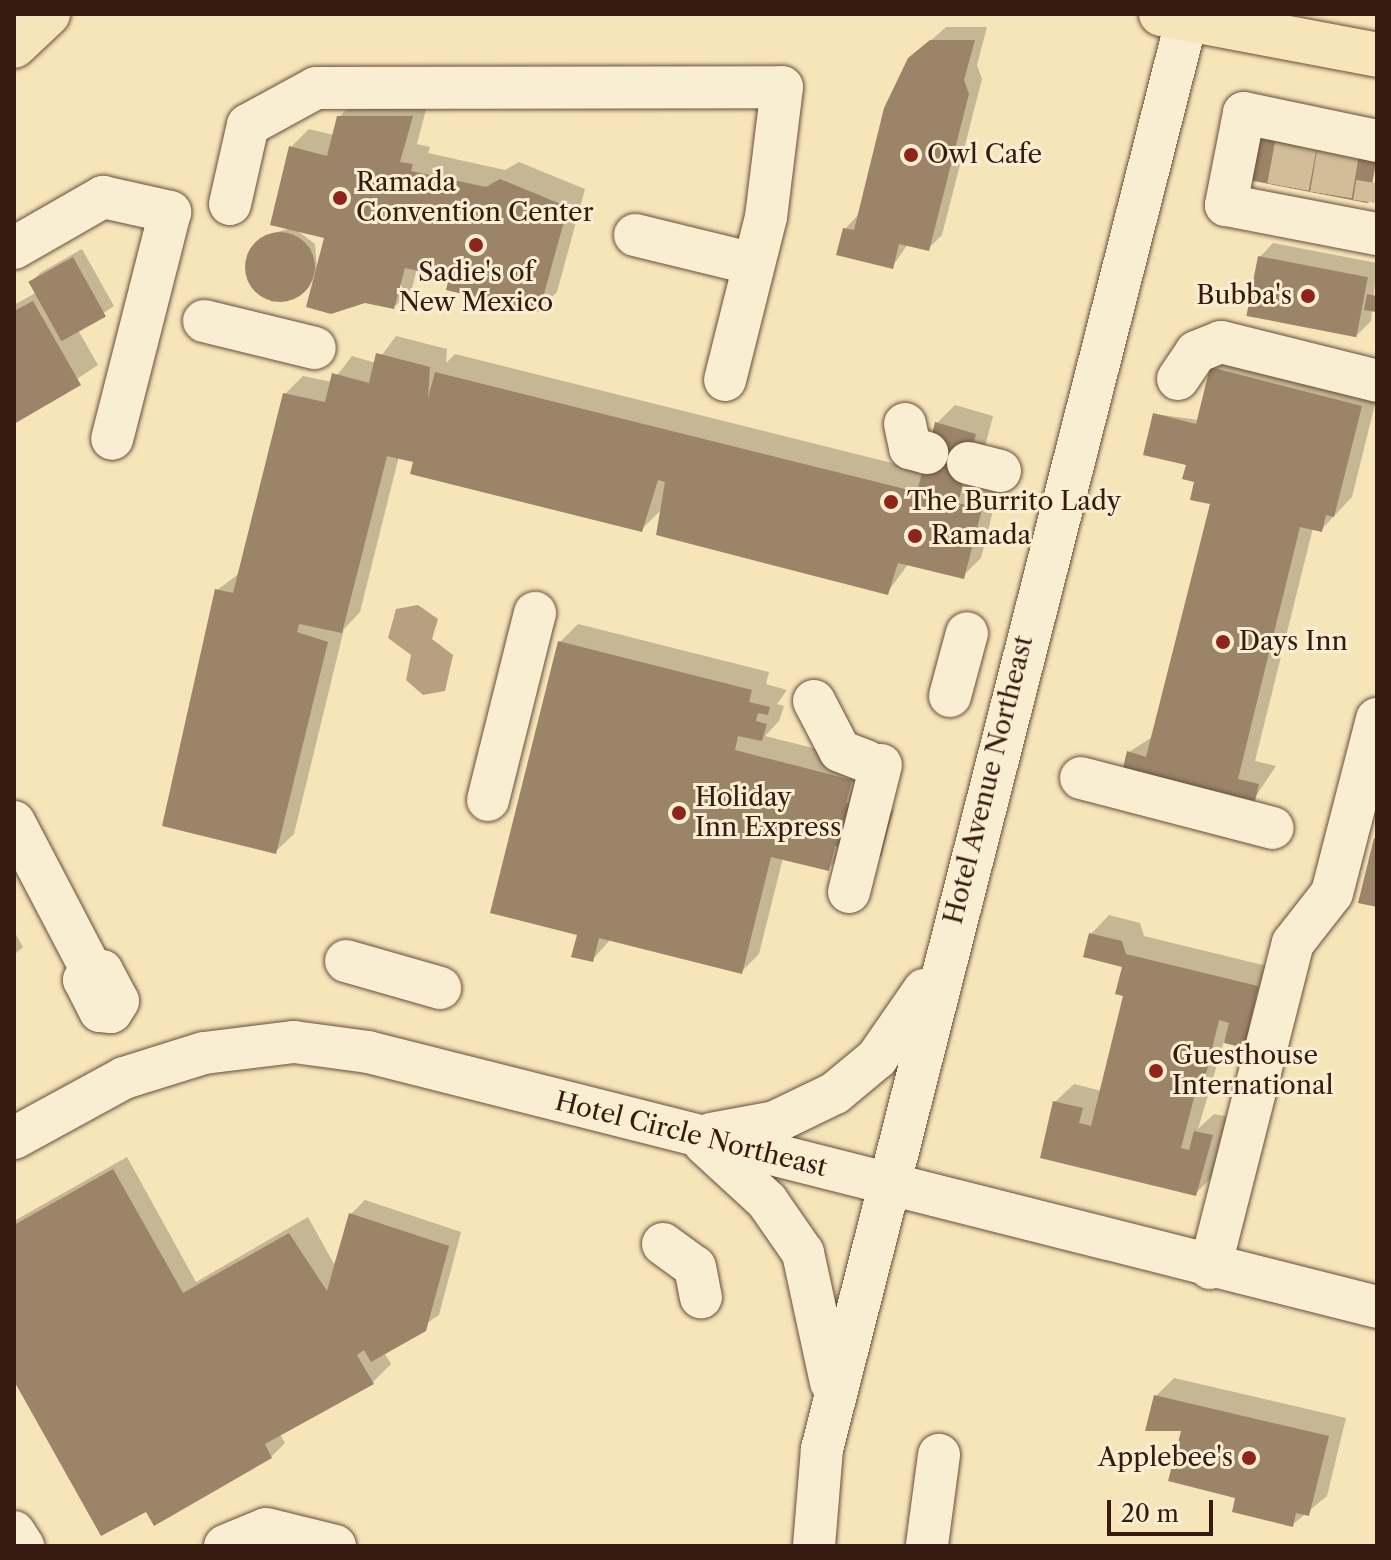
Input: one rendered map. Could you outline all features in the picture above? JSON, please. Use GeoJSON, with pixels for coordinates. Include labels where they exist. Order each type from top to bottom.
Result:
{"type":"FeatureCollection","features":[{"type":"Feature","properties":{"kind":"main road"},"geometry":{"type":"LineString","coordinates":[[1174,16],[1377,55]]}},
{"type":"Feature","properties":{"kind":"street","name":"Hotel Avenue Northeast"},"geometry":{"type":"LineString","coordinates":[[814,1546],[817,1476],[833,1403],[1174,16]]}},
{"type":"Feature","properties":{"kind":"street"},"geometry":{"type":"LineString","coordinates":[[230,204],[248,125],[316,88],[782,87],[754,264],[725,380]]}},
{"type":"Feature","properties":{"kind":"street"},"geometry":{"type":"LineString","coordinates":[[1352,142],[1298,134],[1244,113],[1226,205],[1285,201],[1373,223]]}},
{"type":"Feature","properties":{"kind":"street"},"geometry":{"type":"LineString","coordinates":[[14,248],[103,197],[170,212],[112,439]]}},
{"type":"Feature","properties":{"kind":"street"},"geometry":{"type":"LineString","coordinates":[[635,235],[754,264]]}},
{"type":"Feature","properties":{"kind":"street"},"geometry":{"type":"LineString","coordinates":[[204,321],[315,348]]}},
{"type":"Feature","properties":{"kind":"street"},"geometry":{"type":"LineString","coordinates":[[1178,379],[1196,352],[1221,342],[1377,381]]}},
{"type":"Feature","properties":{"kind":"street"},"geometry":{"type":"LineString","coordinates":[[488,800],[535,613]]}},
{"type":"Feature","properties":{"kind":"street"},"geometry":{"type":"LineString","coordinates":[[950,696],[967,633]]}},
{"type":"Feature","properties":{"kind":"street"},"geometry":{"type":"LineString","coordinates":[[814,701],[833,743],[874,763],[849,892]]}},
{"type":"Feature","properties":{"kind":"street"},"geometry":{"type":"LineString","coordinates":[[1210,1268],[1293,943],[1332,893],[1377,719]]}},
{"type":"Feature","properties":{"kind":"street"},"geometry":{"type":"LineString","coordinates":[[1081,778],[1273,828]]}},
{"type":"Feature","properties":{"kind":"street"},"geometry":{"type":"LineString","coordinates":[[14,822],[92,971]]}},
{"type":"Feature","properties":{"kind":"street"},"geometry":{"type":"LineString","coordinates":[[346,961],[440,988]]}},
{"type":"Feature","properties":{"kind":"street"},"geometry":{"type":"LineString","coordinates":[[693,1136],[775,1122],[843,1087],[877,1058],[943,962]]}},
{"type":"Feature","properties":{"kind":"street","name":"Hotel Circle Northeast"},"geometry":{"type":"LineString","coordinates":[[14,1138],[124,1078],[204,1053],[294,1042],[368,1052],[1210,1268],[1369,1303]]}},
{"type":"Feature","properties":{"kind":"street"},"geometry":{"type":"LineString","coordinates":[[693,1136],[755,1188],[803,1253],[833,1403]]}},
{"type":"Feature","properties":{"kind":"street"},"geometry":{"type":"LineString","coordinates":[[663,1244],[695,1267],[701,1297]]}},
{"type":"Feature","properties":{"kind":"street"},"geometry":{"type":"LineString","coordinates":[[927,1545],[939,1455]]}},
{"type":"Feature","properties":{"kind":"street"},"geometry":{"type":"LineString","coordinates":[[225,1546],[266,1529],[335,1546]]}},
{"type":"Feature","properties":{"kind":"street"},"geometry":{"type":"LineString","coordinates":[[14,1532],[23,1546]]}},
{"type":"Feature","properties":{"kind":"shaded area"},"geometry":{"type":"Polygon","coordinates":[[[418,605],[438,619],[432,639],[453,655],[445,691],[423,695],[406,680],[411,655],[388,638],[396,609],[418,605]]]}},
{"type":"Feature","properties":{"kind":"building","name":"Owl Cafe"},"geometry":{"type":"Polygon","coordinates":[[[930,40],[975,40],[964,80],[969,94],[929,251],[899,244],[893,269],[836,255],[843,228],[854,230],[884,108],[908,58],[930,40]]]}},
{"type":"Feature","properties":{"kind":"building"},"geometry":{"type":"Polygon","coordinates":[[[337,116],[413,116],[400,162],[413,164],[411,171],[486,187],[500,179],[568,207],[539,312],[446,290],[449,278],[405,268],[394,309],[365,303],[331,314],[306,307],[324,238],[270,225],[289,146],[327,156],[337,116]]]}},
{"type":"Feature","properties":{"kind":"building"},"geometry":{"type":"Polygon","coordinates":[[[1253,136],[1377,160],[1368,203],[1245,179],[1253,136]]]}},
{"type":"Feature","properties":{"kind":"building"},"geometry":{"type":"Polygon","coordinates":[[[280,232],[305,242],[315,267],[305,292],[280,302],[255,292],[245,267],[255,242],[280,232]]]}},
{"type":"Feature","properties":{"kind":"building","name":"Bubba's"},"geometry":{"type":"Polygon","coordinates":[[[1258,256],[1368,277],[1356,337],[1246,316],[1258,256]]]}},
{"type":"Feature","properties":{"kind":"building"},"geometry":{"type":"Polygon","coordinates":[[[73,257],[106,316],[61,341],[28,282],[73,257]]]}},
{"type":"Feature","properties":{"kind":"building"},"geometry":{"type":"Polygon","coordinates":[[[1367,294],[1377,296],[1376,312],[1364,310],[1367,294]]]}},
{"type":"Feature","properties":{"kind":"building"},"geometry":{"type":"Polygon","coordinates":[[[33,301],[81,385],[14,424],[14,311],[33,301]]]}},
{"type":"Feature","properties":{"kind":"building"},"geometry":{"type":"Polygon","coordinates":[[[376,353],[430,367],[428,398],[435,372],[917,492],[935,422],[976,434],[958,503],[982,509],[964,579],[898,563],[888,595],[656,535],[665,482],[658,480],[642,532],[410,474],[413,462],[387,456],[342,633],[299,624],[297,632],[328,642],[276,854],[162,826],[215,589],[233,593],[283,393],[325,402],[332,373],[369,383],[376,353]]]}},
{"type":"Feature","properties":{"kind":"building","name":"Days Inn"},"geometry":{"type":"Polygon","coordinates":[[[1210,367],[1362,406],[1334,517],[1326,515],[1322,532],[1300,527],[1238,779],[1259,784],[1255,801],[1123,768],[1127,751],[1146,757],[1210,504],[1190,500],[1194,482],[1182,479],[1186,465],[1143,455],[1153,413],[1196,424],[1210,367]]]}},
{"type":"Feature","properties":{"kind":"building","name":"Holiday Inn Express"},"geometry":{"type":"Polygon","coordinates":[[[558,641],[752,690],[749,702],[770,707],[768,715],[758,713],[756,721],[767,724],[762,741],[738,736],[735,750],[852,780],[846,803],[892,813],[881,857],[835,846],[829,871],[771,857],[742,974],[599,938],[593,962],[571,957],[577,935],[490,913],[558,641]]]}},
{"type":"Feature","properties":{"kind":"building"},"geometry":{"type":"Polygon","coordinates":[[[1374,838],[1377,839],[1377,907],[1358,903],[1374,838]]]}},
{"type":"Feature","properties":{"kind":"building","name":"Guesthouse International"},"geometry":{"type":"Polygon","coordinates":[[[1089,933],[1122,941],[1126,954],[1258,986],[1245,1048],[1224,1043],[1229,1023],[1219,1020],[1201,1095],[1195,1094],[1181,1148],[1189,1150],[1194,1131],[1213,1135],[1196,1196],[1040,1158],[1053,1101],[1083,1108],[1079,1123],[1091,1126],[1123,996],[1115,994],[1122,967],[1083,957],[1089,933]]]}},
{"type":"Feature","properties":{"kind":"building"},"geometry":{"type":"Polygon","coordinates":[[[113,1169],[183,1293],[289,1233],[327,1291],[349,1213],[449,1246],[426,1331],[371,1362],[364,1350],[357,1355],[374,1384],[265,1444],[272,1458],[154,1526],[146,1512],[101,1536],[14,1381],[14,1225],[113,1169]]]}},
{"type":"Feature","properties":{"kind":"building","name":"Applebee's"},"geometry":{"type":"Polygon","coordinates":[[[1154,1395],[1329,1436],[1309,1516],[1296,1513],[1293,1527],[1232,1512],[1235,1498],[1168,1481],[1181,1431],[1145,1431],[1154,1395]]]}},
{"type":"Feature","properties":{"kind":"tunnel"},"geometry":{"type":"LineString","coordinates":[[1288,187],[1296,144]]}},
{"type":"Feature","properties":{"kind":"tunnel"},"geometry":{"type":"LineString","coordinates":[[1331,195],[1338,152]]}},
{"type":"Feature","properties":{"kind":"tunnel"},"geometry":{"type":"LineString","coordinates":[[1374,203],[1377,183]]}},
{"type":"Feature","properties":{"kind":"place","name":"Owl Cafe"},"geometry":{"type":"Point","coordinates":[911,155]}},
{"type":"Feature","properties":{"kind":"place","name":"Ramada Convention Center"},"geometry":{"type":"Point","coordinates":[340,198]}},
{"type":"Feature","properties":{"kind":"place","name":"Sadie's of New Mexico"},"geometry":{"type":"Point","coordinates":[476,245]}},
{"type":"Feature","properties":{"kind":"place","name":"Bubba's"},"geometry":{"type":"Point","coordinates":[1308,296]}},
{"type":"Feature","properties":{"kind":"place","name":"The Burrito Lady"},"geometry":{"type":"Point","coordinates":[891,502]}},
{"type":"Feature","properties":{"kind":"place","name":"Ramada"},"geometry":{"type":"Point","coordinates":[915,536]}},
{"type":"Feature","properties":{"kind":"place","name":"Days Inn"},"geometry":{"type":"Point","coordinates":[1223,642]}},
{"type":"Feature","properties":{"kind":"place","name":"Holiday Inn Express"},"geometry":{"type":"Point","coordinates":[679,813]}},
{"type":"Feature","properties":{"kind":"place","name":"Guesthouse International"},"geometry":{"type":"Point","coordinates":[1156,1071]}},
{"type":"Feature","properties":{"kind":"place","name":"Applebee's"},"geometry":{"type":"Point","coordinates":[1249,1458]}}]}
